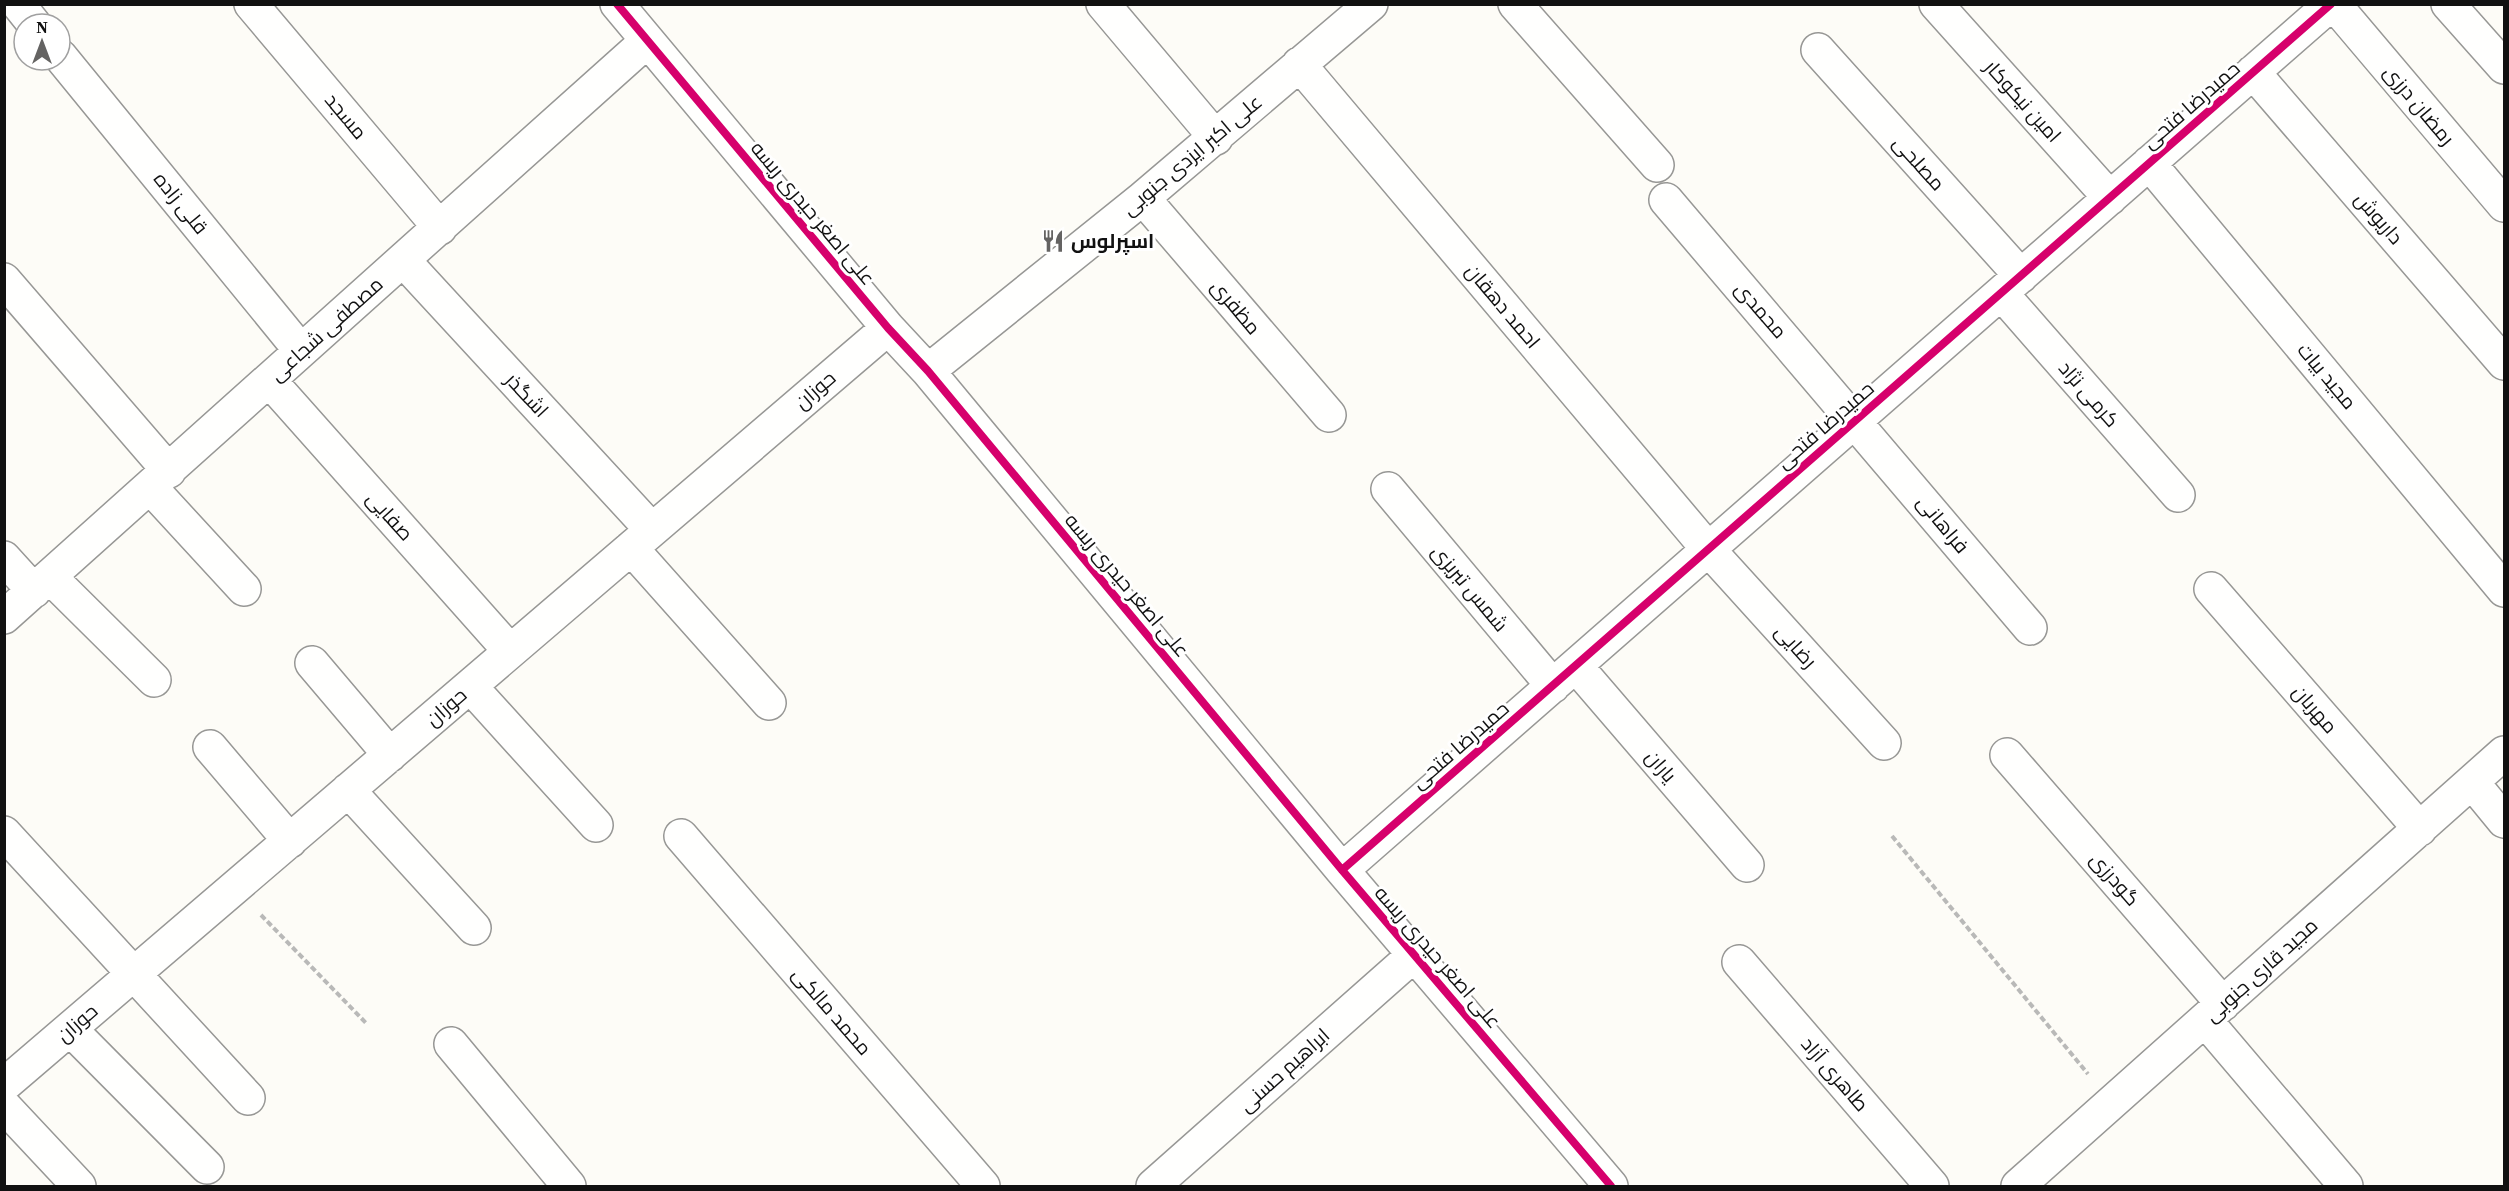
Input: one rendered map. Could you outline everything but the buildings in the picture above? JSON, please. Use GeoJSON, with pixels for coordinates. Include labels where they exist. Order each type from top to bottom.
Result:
{"type":"FeatureCollection","features":[{"type":"Feature","properties":{"kind":"street","name":"مسجد"},"geometry":{"type":"LineString","coordinates":[[251,4],[440,228]]}},
{"type":"Feature","properties":{"kind":"street","name":"علی اصغر حیدری ریسه"},"geometry":{"type":"LineString","coordinates":[[617,4],[888,328],[928,371],[1342,870],[1611,1186]]}},
{"type":"Feature","properties":{"kind":"street"},"geometry":{"type":"LineString","coordinates":[[1103,4],[1216,138]]}},
{"type":"Feature","properties":{"kind":"street","name":"علی اکبر ایزدی جنوبی"},"geometry":{"type":"LineString","coordinates":[[928,371],[1216,138],[1371,4]]}},
{"type":"Feature","properties":{"kind":"street"},"geometry":{"type":"LineString","coordinates":[[1515,4],[1657,165]]}},
{"type":"Feature","properties":{"kind":"street","name":"امین نیکوکار"},"geometry":{"type":"LineString","coordinates":[[1936,4],[2109,198]]}},
{"type":"Feature","properties":{"kind":"street","name":"حمیدرضا فتحی"},"geometry":{"type":"LineString","coordinates":[[1342,870],[2332,4]]}},
{"type":"Feature","properties":{"kind":"street","name":"رمضان درزی"},"geometry":{"type":"LineString","coordinates":[[2332,4],[2505,205]]}},
{"type":"Feature","properties":{"kind":"street"},"geometry":{"type":"LineString","coordinates":[[2448,4],[2505,67]]}},
{"type":"Feature","properties":{"kind":"street","name":"مصطفی شجاعی"},"geometry":{"type":"LineString","coordinates":[[4,617],[647,41]]}},
{"type":"Feature","properties":{"kind":"street","name":"مصلحی"},"geometry":{"type":"LineString","coordinates":[[1818,50],[2011,284]]}},
{"type":"Feature","properties":{"kind":"street","name":"احمد دهقان"},"geometry":{"type":"LineString","coordinates":[[1299,64],[1708,549]]}},
{"type":"Feature","properties":{"kind":"street","name":"قلی زاده"},"geometry":{"type":"LineString","coordinates":[[72,71],[301,351]]}},
{"type":"Feature","properties":{"kind":"street","name":"داریوش"},"geometry":{"type":"LineString","coordinates":[[2253,72],[2505,363]]}},
{"type":"Feature","properties":{"kind":"street","name":"مجید بیات"},"geometry":{"type":"LineString","coordinates":[[2149,163],[2505,590]]}},
{"type":"Feature","properties":{"kind":"street","name":"مظفری"},"geometry":{"type":"LineString","coordinates":[[1143,198],[1329,415]]}},
{"type":"Feature","properties":{"kind":"street","name":"محمدی"},"geometry":{"type":"LineString","coordinates":[[1666,200],[1856,421]]}},
{"type":"Feature","properties":{"kind":"street","name":"اشگذر"},"geometry":{"type":"LineString","coordinates":[[403,260],[641,539],[769,703]]}},
{"type":"Feature","properties":{"kind":"street"},"geometry":{"type":"LineString","coordinates":[[4,280],[244,589]]}},
{"type":"Feature","properties":{"kind":"street","name":"کرمی نژاد"},"geometry":{"type":"LineString","coordinates":[[2011,284],[2178,495]]}},
{"type":"Feature","properties":{"kind":"street","name":"حوزان"},"geometry":{"type":"LineString","coordinates":[[5,1084],[888,328]]}},
{"type":"Feature","properties":{"kind":"street","name":"صفایی"},"geometry":{"type":"LineString","coordinates":[[269,380],[510,651]]}},
{"type":"Feature","properties":{"kind":"street","name":"فراهانی"},"geometry":{"type":"LineString","coordinates":[[1856,421],[2030,628]]}},
{"type":"Feature","properties":{"kind":"street","name":"شمس تبریزی"},"geometry":{"type":"LineString","coordinates":[[1388,489],[1564,676]]}},
{"type":"Feature","properties":{"kind":"street","name":"رضایی"},"geometry":{"type":"LineString","coordinates":[[1708,549],[1884,743]]}},
{"type":"Feature","properties":{"kind":"street"},"geometry":{"type":"LineString","coordinates":[[4,558],[42,584],[154,680]]}},
{"type":"Feature","properties":{"kind":"street","name":"مهربان"},"geometry":{"type":"LineString","coordinates":[[2211,589],[2420,829]]}},
{"type":"Feature","properties":{"kind":"street"},"geometry":{"type":"LineString","coordinates":[[312,663],[390,755]]}},
{"type":"Feature","properties":{"kind":"street","name":"یاران"},"geometry":{"type":"LineString","coordinates":[[1564,676],[1747,865]]}},
{"type":"Feature","properties":{"kind":"street"},"geometry":{"type":"LineString","coordinates":[[470,686],[596,825]]}},
{"type":"Feature","properties":{"kind":"street"},"geometry":{"type":"LineString","coordinates":[[210,747],[290,841]]}},
{"type":"Feature","properties":{"kind":"street","name":"مجید قاری جنوبی"},"geometry":{"type":"LineString","coordinates":[[2018,1186],[2505,753]]}},
{"type":"Feature","properties":{"kind":"street","name":"گودرزی"},"geometry":{"type":"LineString","coordinates":[[2007,755],[2214,1012],[2346,1186]]}},
{"type":"Feature","properties":{"kind":"street"},"geometry":{"type":"LineString","coordinates":[[2472,782],[2505,821]]}},
{"type":"Feature","properties":{"kind":"street"},"geometry":{"type":"LineString","coordinates":[[348,790],[474,928]]}},
{"type":"Feature","properties":{"kind":"street"},"geometry":{"type":"LineString","coordinates":[[4,833],[248,1098]]}},
{"type":"Feature","properties":{"kind":"street","name":"محمد مالکی"},"geometry":{"type":"LineString","coordinates":[[681,836],[983,1186]]}},
{"type":"Feature","properties":{"kind":"street","name":"ابراهیم حسنی"},"geometry":{"type":"LineString","coordinates":[[1153,1186],[1415,954]]}},
{"type":"Feature","properties":{"kind":"street","name":"طاهری آزاد"},"geometry":{"type":"LineString","coordinates":[[1738,962],[1932,1186]]}},
{"type":"Feature","properties":{"kind":"street"},"geometry":{"type":"LineString","coordinates":[[70,1029],[207,1167]]}},
{"type":"Feature","properties":{"kind":"street"},"geometry":{"type":"LineString","coordinates":[[451,1044],[569,1186]]}},
{"type":"Feature","properties":{"kind":"street"},"geometry":{"type":"LineString","coordinates":[[4,1106],[79,1186]]}},
{"type":"Feature","properties":{"kind":"path"},"geometry":{"type":"LineString","coordinates":[[1892,836],[2112,1103]]}},
{"type":"Feature","properties":{"kind":"path"},"geometry":{"type":"LineString","coordinates":[[235,888],[367,1024]]}},
{"type":"Feature","properties":{"kind":"cycle path"},"geometry":{"type":"LineString","coordinates":[[617,4],[888,328],[928,371],[1342,870],[1611,1186]]}},
{"type":"Feature","properties":{"kind":"cycle path"},"geometry":{"type":"LineString","coordinates":[[1342,870],[2331,4]]}},
{"type":"Feature","properties":{"kind":"place","name":"اسپرلوس"},"geometry":{"type":"Point","coordinates":[1053,241]}}]}
